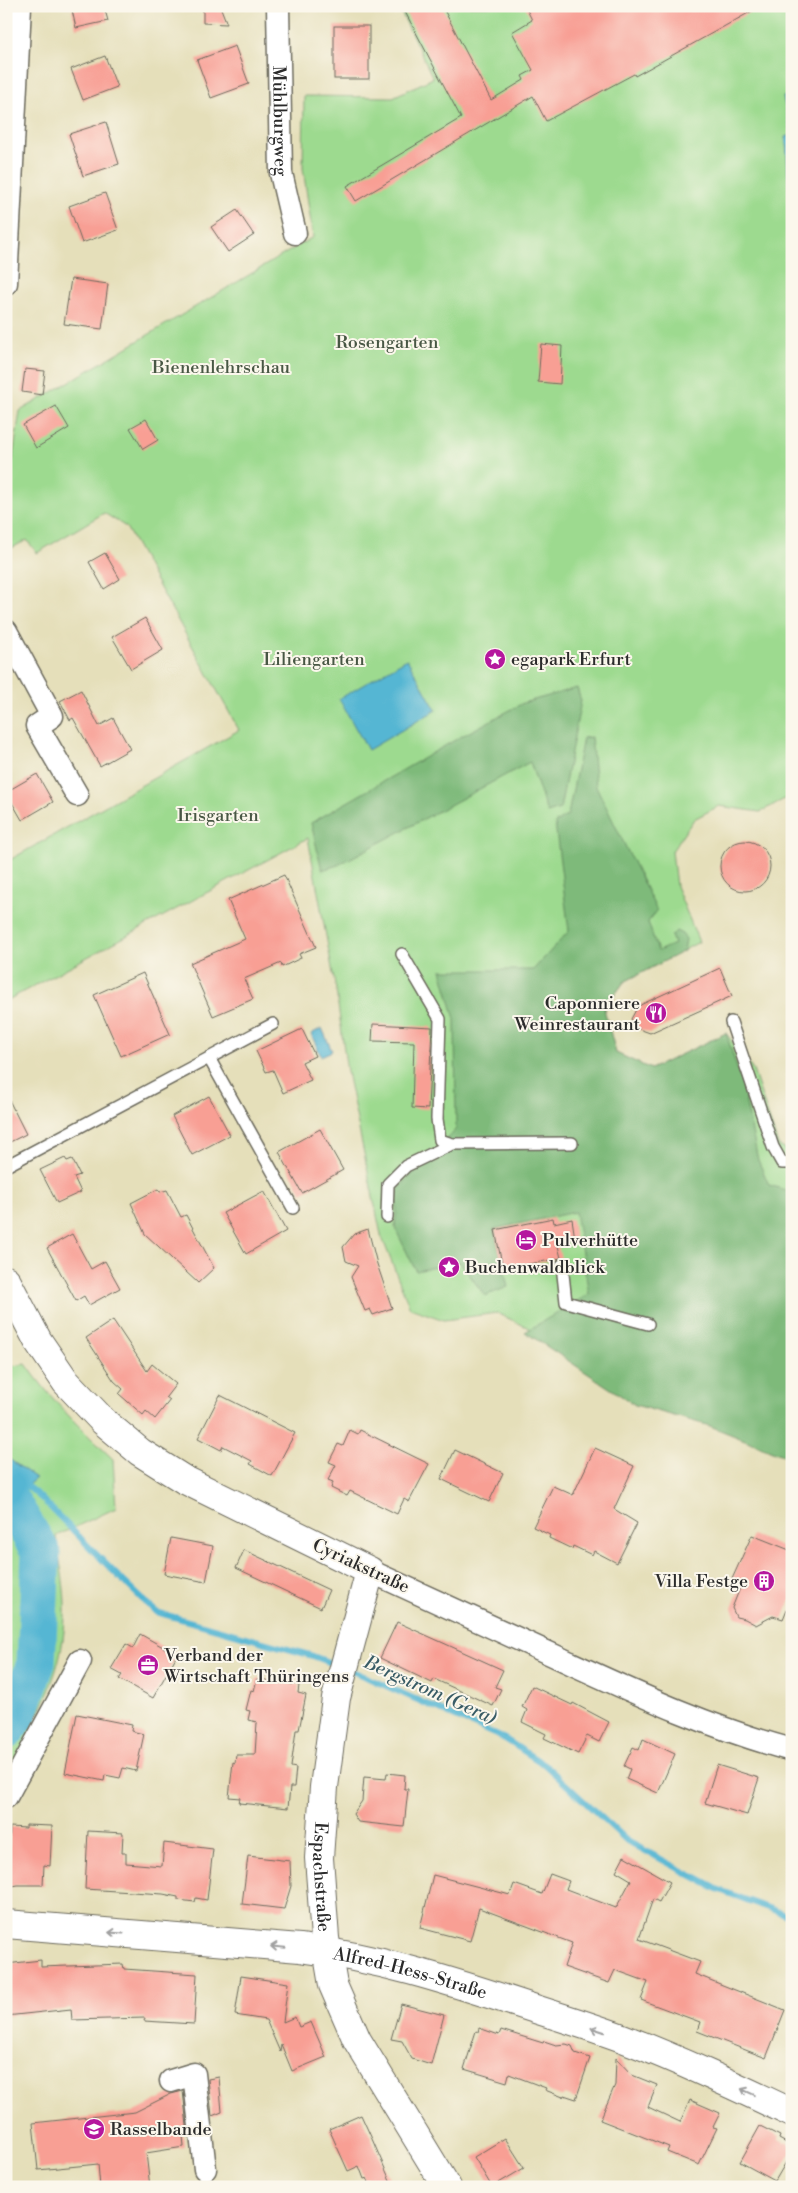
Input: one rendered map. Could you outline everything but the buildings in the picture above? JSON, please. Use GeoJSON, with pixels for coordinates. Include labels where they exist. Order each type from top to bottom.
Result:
{"type":"FeatureCollection","features":[{"type":"Feature","properties":{"kind":"street"},"geometry":{"type":"LineString","coordinates":[[6,283],[20,6]]}},
{"type":"Feature","properties":{"kind":"street","name":"Mühlburgweg"},"geometry":{"type":"LineString","coordinates":[[278,6],[281,173],[295,234]]}},
{"type":"Feature","properties":{"kind":"street"},"geometry":{"type":"LineString","coordinates":[[6,631],[52,716],[37,726],[77,795]]}},
{"type":"Feature","properties":{"kind":"street","name":"Cyriakstraße"},"geometry":{"type":"LineString","coordinates":[[6,1280],[38,1341],[66,1382],[103,1421],[140,1452],[183,1479],[370,1571],[605,1679],[705,1723],[792,1750]]}},
{"type":"Feature","properties":{"kind":"street","name":"Espachstraße"},"geometry":{"type":"LineString","coordinates":[[370,1571],[336,1698],[324,1788],[319,1858],[321,1906],[333,1985],[357,2040],[447,2187]]}},
{"type":"Feature","properties":{"kind":"street"},"geometry":{"type":"LineString","coordinates":[[6,1797],[80,1661]]}},
{"type":"Feature","properties":{"kind":"street","name":"Alfred-Hess-Straße"},"geometry":{"type":"LineString","coordinates":[[6,1924],[327,1952],[459,1984],[624,2039],[715,2077],[792,2113]]}},
{"type":"Feature","properties":{"kind":"street"},"geometry":{"type":"LineString","coordinates":[[172,2081],[194,2074],[205,2169]]}},
{"type":"Feature","properties":{"kind":"lane"},"geometry":{"type":"LineString","coordinates":[[402,954],[440,1019],[437,1119],[440,1140],[452,1144],[572,1143]]}},
{"type":"Feature","properties":{"kind":"lane"},"geometry":{"type":"LineString","coordinates":[[731,1022],[774,1147],[782,1163],[792,1163]]}},
{"type":"Feature","properties":{"kind":"lane"},"geometry":{"type":"LineString","coordinates":[[6,1166],[274,1024]]}},
{"type":"Feature","properties":{"kind":"lane"},"geometry":{"type":"LineString","coordinates":[[209,1058],[293,1208]]}},
{"type":"Feature","properties":{"kind":"lane"},"geometry":{"type":"LineString","coordinates":[[387,1217],[388,1184],[406,1166],[452,1144]]}},
{"type":"Feature","properties":{"kind":"lane"},"geometry":{"type":"LineString","coordinates":[[562,1265],[566,1302],[648,1324]]}},
{"type":"Feature","properties":{"kind":"green space","name":"egapark Erfurt"},"geometry":{"type":"Polygon","coordinates":[[[398,6],[792,6],[792,795],[760,812],[719,806],[694,819],[672,851],[676,886],[699,942],[624,982],[604,1010],[616,1053],[651,1069],[726,1033],[753,1070],[778,1145],[792,1154],[792,1437],[663,1391],[497,1313],[444,1320],[410,1308],[381,1235],[347,1072],[336,990],[308,838],[6,1001],[6,862],[239,730],[126,527],[104,513],[37,553],[27,540],[6,551],[6,504],[20,411],[313,237],[303,168],[304,96],[393,97],[433,78],[398,6]]]}},
{"type":"Feature","properties":{"kind":"green space"},"geometry":{"type":"Polygon","coordinates":[[[577,688],[581,701],[560,809],[547,813],[530,762],[338,865],[322,870],[311,823],[523,703],[577,688]]]}},
{"type":"Feature","properties":{"kind":"green space"},"geometry":{"type":"Polygon","coordinates":[[[591,737],[596,786],[657,911],[648,922],[658,951],[674,944],[671,936],[676,931],[686,939],[684,951],[624,982],[604,1009],[616,1053],[651,1069],[726,1033],[742,1084],[758,1160],[769,1185],[792,1192],[792,1459],[710,1426],[635,1405],[525,1332],[589,1294],[575,1212],[494,1229],[508,1287],[485,1296],[460,1262],[416,1271],[395,1228],[398,1189],[456,1129],[455,1019],[441,970],[533,970],[569,931],[555,823],[568,815],[583,738],[591,737]]]}},
{"type":"Feature","properties":{"kind":"green space"},"geometry":{"type":"Polygon","coordinates":[[[26,1364],[46,1391],[67,1414],[113,1459],[116,1508],[56,1536],[65,1596],[63,1638],[59,1659],[45,1701],[6,1780],[6,1367],[26,1364]]]}},
{"type":"Feature","properties":{"kind":"water"},"geometry":{"type":"Polygon","coordinates":[[[792,95],[792,135],[783,97],[792,95]]]}},
{"type":"Feature","properties":{"kind":"water"},"geometry":{"type":"Polygon","coordinates":[[[792,135],[792,211],[785,137],[792,135]]]}},
{"type":"Feature","properties":{"kind":"water"},"geometry":{"type":"Polygon","coordinates":[[[407,659],[436,710],[368,750],[339,699],[407,659]]]}},
{"type":"Feature","properties":{"kind":"water"},"geometry":{"type":"Polygon","coordinates":[[[322,1028],[332,1051],[321,1056],[311,1034],[322,1028]]]}},
{"type":"Feature","properties":{"kind":"water"},"geometry":{"type":"Polygon","coordinates":[[[6,1457],[36,1478],[9,1501],[6,1498],[6,1457]]]}},
{"type":"Feature","properties":{"kind":"waterway","name":"Bergstrom (Gera)"},"geometry":{"type":"LineString","coordinates":[[6,1472],[14,1475],[41,1498],[156,1612],[313,1656],[339,1666]]}},
{"type":"Feature","properties":{"kind":"waterway"},"geometry":{"type":"LineString","coordinates":[[6,1494],[41,1552],[36,1663],[18,1713],[6,1730]]}},
{"type":"Feature","properties":{"kind":"waterway","name":"Bergstrom (Gera)"},"geometry":{"type":"LineString","coordinates":[[350,1670],[505,1739],[545,1765],[627,1841],[717,1889],[792,1917]]}},
{"type":"Feature","properties":{"kind":"place","name":"egapark Erfurt"},"geometry":{"type":"Point","coordinates":[495,659]}},
{"type":"Feature","properties":{"kind":"place","name":"Caponniere Weinrestaurant"},"geometry":{"type":"Point","coordinates":[656,1013]}},
{"type":"Feature","properties":{"kind":"place","name":"Pulverhütte"},"geometry":{"type":"Point","coordinates":[526,1240]}},
{"type":"Feature","properties":{"kind":"place","name":"Buchenwaldblick"},"geometry":{"type":"Point","coordinates":[449,1267]}},
{"type":"Feature","properties":{"kind":"place","name":"Villa Festge"},"geometry":{"type":"Point","coordinates":[764,1581]}},
{"type":"Feature","properties":{"kind":"place","name":"Verband der Wirtschaft Thüringens"},"geometry":{"type":"Point","coordinates":[148,1665]}},
{"type":"Feature","properties":{"kind":"place","name":"Rasselbande"},"geometry":{"type":"Point","coordinates":[94,2129]}},
{"type":"Feature","properties":{"kind":"park label","name":"Rosengarten"},"geometry":{"type":"Point","coordinates":[387,342]}},
{"type":"Feature","properties":{"kind":"park label","name":"Bienenlehrschau"},"geometry":{"type":"Point","coordinates":[221,367]}},
{"type":"Feature","properties":{"kind":"park label","name":"Liliengarten"},"geometry":{"type":"Point","coordinates":[314,659]}},
{"type":"Feature","properties":{"kind":"park label","name":"Irisgarten"},"geometry":{"type":"Point","coordinates":[218,815]}}]}
